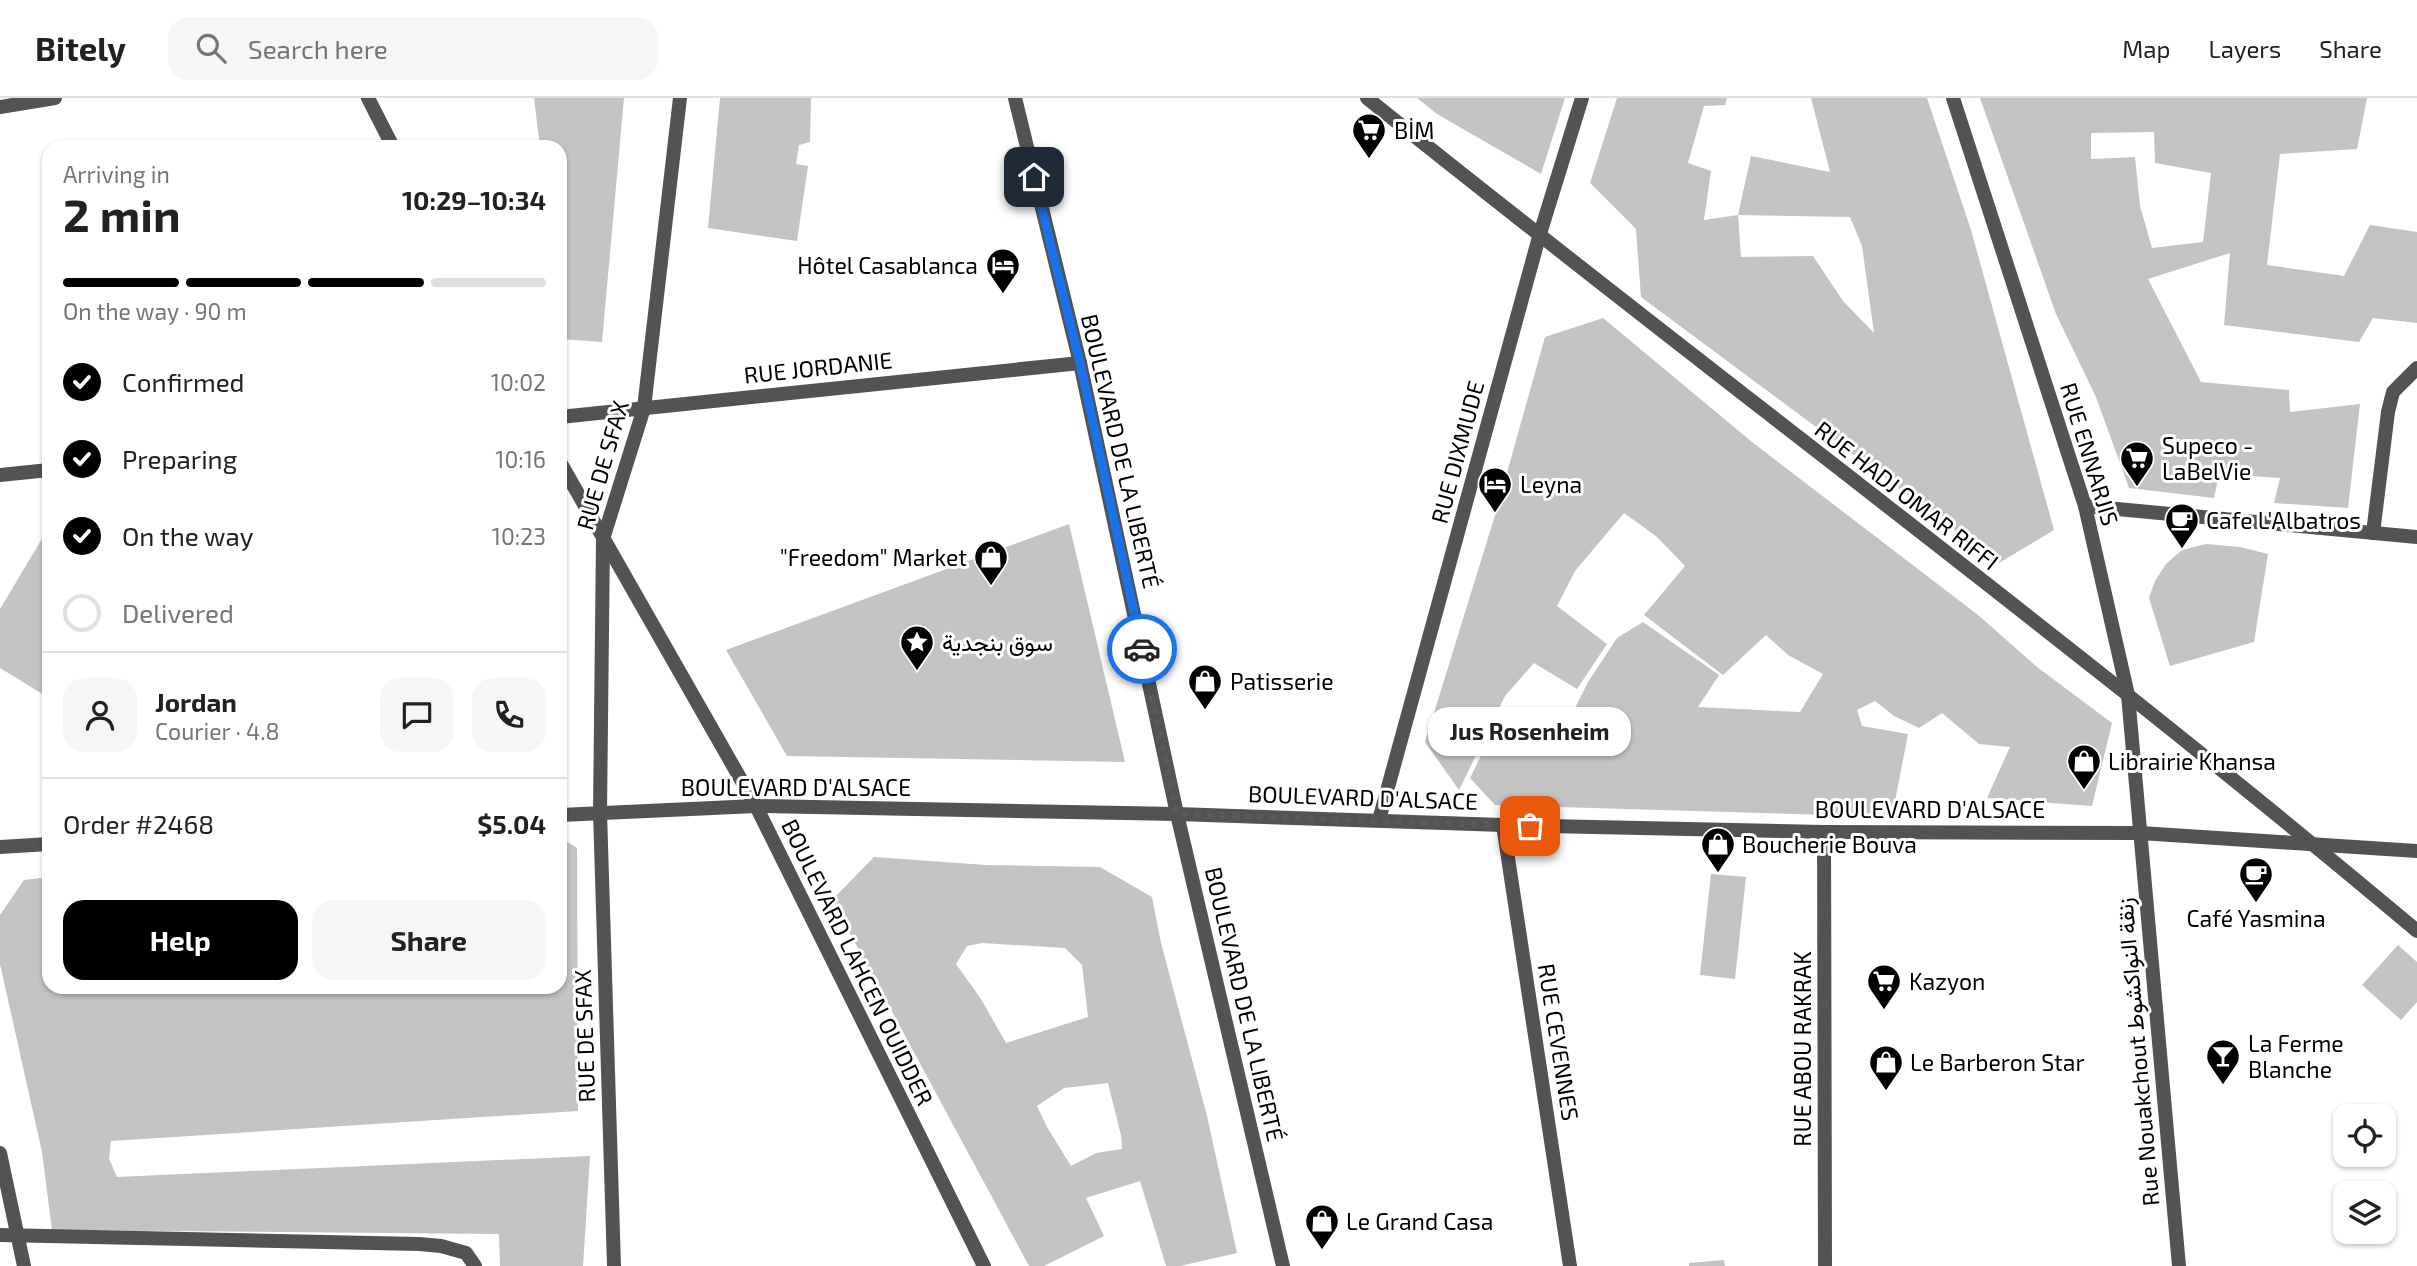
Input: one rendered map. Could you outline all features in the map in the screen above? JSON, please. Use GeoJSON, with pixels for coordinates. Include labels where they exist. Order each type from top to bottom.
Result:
{"type":"FeatureCollection","features":[{"type":"Feature","properties":{"kind":"street"},"geometry":{"type":"LineString","coordinates":[[0,107],[55,98]]}},
{"type":"Feature","properties":{"kind":"street"},"geometry":{"type":"LineString","coordinates":[[368,98],[390,140]]}},
{"type":"Feature","properties":{"kind":"street","name":"RUE DE SFAX"},"geometry":{"type":"LineString","coordinates":[[614,1266],[600,812],[603,540],[644,408],[680,98]]}},
{"type":"Feature","properties":{"kind":"street","name":"BOULEVARD DE LA LIBERTÉ"},"geometry":{"type":"LineString","coordinates":[[1015,98],[1080,363],[1177,814],[1283,1266]]}},
{"type":"Feature","properties":{"kind":"street","name":"RUE HADJ OMAR RIFFI"},"geometry":{"type":"LineString","coordinates":[[1367,98],[1539,237],[2128,695],[2314,844],[2417,931]]}},
{"type":"Feature","properties":{"kind":"street","name":"RUE DIXMUDE"},"geometry":{"type":"LineString","coordinates":[[1379,820],[1539,237],[1582,98]]}},
{"type":"Feature","properties":{"kind":"street","name":"RUE ENNARJIS"},"geometry":{"type":"LineString","coordinates":[[1954,98],[2085,506],[2128,695],[2140,833]]}},
{"type":"Feature","properties":{"kind":"street","name":"RUE JORDANIE"},"geometry":{"type":"LineString","coordinates":[[567,416],[1080,363]]}},
{"type":"Feature","properties":{"kind":"street"},"geometry":{"type":"LineString","coordinates":[[2373,533],[2388,412],[2393,392],[2417,368]]}},
{"type":"Feature","properties":{"kind":"street"},"geometry":{"type":"LineString","coordinates":[[0,475],[42,471]]}},
{"type":"Feature","properties":{"kind":"street","name":"BOULEVARD LAHCEN OUIDDER"},"geometry":{"type":"LineString","coordinates":[[567,476],[756,806],[984,1266]]}},
{"type":"Feature","properties":{"kind":"street"},"geometry":{"type":"LineString","coordinates":[[2085,506],[2417,537]]}},
{"type":"Feature","properties":{"kind":"street","name":"BOULEVARD D'ALSACE"},"geometry":{"type":"LineString","coordinates":[[567,814],[756,806],[1177,814],[1824,832],[2140,833],[2417,850]]}},
{"type":"Feature","properties":{"kind":"street","name":"RUE CEVENNES"},"geometry":{"type":"LineString","coordinates":[[1503,825],[1570,1266]]}},
{"type":"Feature","properties":{"kind":"street","name":"RUE ABOU RAKRAK"},"geometry":{"type":"LineString","coordinates":[[1824,832],[1825,1266]]}},
{"type":"Feature","properties":{"kind":"street","name":"Rue Nouakchout زنقة النواكشوط"},"geometry":{"type":"LineString","coordinates":[[2140,833],[2179,1266]]}},
{"type":"Feature","properties":{"kind":"street"},"geometry":{"type":"LineString","coordinates":[[0,847],[42,844]]}},
{"type":"Feature","properties":{"kind":"street"},"geometry":{"type":"LineString","coordinates":[[0,1153],[24,1266]]}},
{"type":"Feature","properties":{"kind":"street"},"geometry":{"type":"LineString","coordinates":[[0,1235],[419,1244],[441,1246],[466,1253],[475,1266]]}},
{"type":"Feature","properties":{"kind":"building"},"geometry":{"type":"Polygon","coordinates":[[[534,98],[624,98],[602,342],[567,340],[567,140],[539,140],[534,98]]]}},
{"type":"Feature","properties":{"kind":"building"},"geometry":{"type":"Polygon","coordinates":[[[720,98],[811,98],[810,142],[799,145],[796,164],[808,166],[797,241],[708,228],[720,98]]]}},
{"type":"Feature","properties":{"kind":"building"},"geometry":{"type":"Polygon","coordinates":[[[1417,98],[1565,98],[1541,174],[1437,114],[1417,98]]]}},
{"type":"Feature","properties":{"kind":"building"},"geometry":{"type":"Polygon","coordinates":[[[1617,98],[1727,98],[1725,105],[1704,106],[1688,163],[1711,171],[1704,220],[1738,215],[1751,156],[1830,172],[1811,98],[1927,98],[1971,230],[2054,530],[1999,563],[1641,297],[1636,229],[1590,183],[1617,98]],[[1738,215],[1741,257],[1813,256],[1843,301],[1874,333],[1862,246],[1850,217],[1738,215]]]}},
{"type":"Feature","properties":{"kind":"building"},"geometry":{"type":"Polygon","coordinates":[[[1980,98],[2367,98],[2357,149],[2280,154],[2267,265],[2344,276],[2370,225],[2417,232],[2417,323],[2373,318],[2359,342],[2224,325],[2230,253],[2148,279],[2201,382],[2289,390],[2290,412],[2360,404],[2348,508],[2274,503],[2280,478],[2219,474],[2214,498],[2129,488],[2096,397],[2056,314],[1980,98]],[[2154,132],[2091,133],[2091,159],[2135,157],[2140,206],[2152,248],[2203,242],[2211,173],[2155,163],[2154,132]]]}},
{"type":"Feature","properties":{"kind":"building"},"geometry":{"type":"Polygon","coordinates":[[[1603,318],[1752,442],[1978,615],[2037,667],[2112,723],[2092,806],[1987,798],[2010,747],[1979,744],[1942,713],[1919,728],[1894,716],[1875,701],[1857,710],[1862,726],[1908,734],[1892,817],[1495,805],[1470,778],[1502,713],[1570,718],[1588,682],[1617,638],[1643,622],[1719,675],[1698,707],[1800,712],[1823,674],[1788,655],[1766,635],[1723,675],[1644,615],[1685,566],[1656,536],[1624,513],[1575,571],[1557,606],[1607,644],[1577,689],[1534,663],[1505,696],[1459,790],[1425,742],[1496,512],[1545,337],[1603,318]]]}},
{"type":"Feature","properties":{"kind":"building","name":"\"Freedom\" Market"},"geometry":{"type":"Polygon","coordinates":[[[1069,524],[1125,762],[787,756],[726,650],[1069,524]]]}},
{"type":"Feature","properties":{"kind":"building"},"geometry":{"type":"Polygon","coordinates":[[[42,539],[42,694],[0,668],[0,609],[42,539]]]}},
{"type":"Feature","properties":{"kind":"building"},"geometry":{"type":"Polygon","coordinates":[[[2206,544],[2240,547],[2268,554],[2254,642],[2170,666],[2149,598],[2155,581],[2166,564],[2182,550],[2206,544]]]}},
{"type":"Feature","properties":{"kind":"building"},"geometry":{"type":"Polygon","coordinates":[[[567,842],[577,848],[578,1111],[111,1141],[109,1159],[117,1177],[590,1156],[583,1266],[500,1266],[499,1234],[52,1230],[42,1152],[0,964],[0,915],[24,880],[42,878],[42,994],[567,994],[567,842]]]}},
{"type":"Feature","properties":{"kind":"building"},"geometry":{"type":"Polygon","coordinates":[[[874,857],[986,865],[1100,867],[1152,897],[1161,943],[1207,1116],[1237,1253],[1180,1266],[1166,1266],[1140,1181],[1086,1198],[1104,1236],[1044,1266],[1029,1266],[832,900],[874,857]],[[982,943],[967,946],[956,964],[981,999],[1006,1043],[1088,1017],[1082,965],[1065,948],[982,943]],[[1108,1083],[1064,1088],[1037,1106],[1071,1166],[1096,1153],[1122,1149],[1108,1083]]]}},
{"type":"Feature","properties":{"kind":"building"},"geometry":{"type":"Polygon","coordinates":[[[1711,874],[1746,877],[1735,979],[1700,975],[1711,874]]]}},
{"type":"Feature","properties":{"kind":"building"},"geometry":{"type":"Polygon","coordinates":[[[2398,945],[2417,962],[2417,1002],[2401,1020],[2362,985],[2398,945]]]}},
{"type":"Feature","properties":{"kind":"building"},"geometry":{"type":"Polygon","coordinates":[[[1724,1260],[1725,1266],[1689,1266],[1689,1263],[1724,1260]]]}},
{"type":"Feature","properties":{"kind":"way so far"},"geometry":{"type":"LineString","coordinates":[[1142,649],[1177,814],[1530,826]]}},
{"type":"Feature","properties":{"kind":"place","name":"BİM"},"geometry":{"type":"Point","coordinates":[1369,160]}},
{"type":"Feature","properties":{"kind":"place","name":"Hôtel Casablanca"},"geometry":{"type":"Point","coordinates":[1003,295]}},
{"type":"Feature","properties":{"kind":"place","name":"Supeco - LaBelVie"},"geometry":{"type":"Point","coordinates":[2137,488]}},
{"type":"Feature","properties":{"kind":"place","name":"Leyna"},"geometry":{"type":"Point","coordinates":[1495,514]}},
{"type":"Feature","properties":{"kind":"place","name":"Cafe L'Albatros"},"geometry":{"type":"Point","coordinates":[2182,550]}},
{"type":"Feature","properties":{"kind":"place","name":"\"Freedom\" Market"},"geometry":{"type":"Point","coordinates":[991,587]}},
{"type":"Feature","properties":{"kind":"place","name":"سوق بنجدية"},"geometry":{"type":"Point","coordinates":[917,672]}},
{"type":"Feature","properties":{"kind":"place","name":"Patisserie"},"geometry":{"type":"Point","coordinates":[1205,711]}},
{"type":"Feature","properties":{"kind":"place","name":"Librairie Khansa"},"geometry":{"type":"Point","coordinates":[2084,791]}},
{"type":"Feature","properties":{"kind":"place","name":"Jus Rosenheim"},"geometry":{"type":"Point","coordinates":[1530,826]}},
{"type":"Feature","properties":{"kind":"place","name":"Boucherie Bouva"},"geometry":{"type":"Point","coordinates":[1718,874]}},
{"type":"Feature","properties":{"kind":"place","name":"Café Yasmina"},"geometry":{"type":"Point","coordinates":[2256,904]}},
{"type":"Feature","properties":{"kind":"place","name":"Kazyon"},"geometry":{"type":"Point","coordinates":[1884,1011]}},
{"type":"Feature","properties":{"kind":"place","name":"La Ferme Blanche"},"geometry":{"type":"Point","coordinates":[2223,1086]}},
{"type":"Feature","properties":{"kind":"place","name":"Le Barberon Star"},"geometry":{"type":"Point","coordinates":[1886,1092]}},
{"type":"Feature","properties":{"kind":"place","name":"Le Grand Casa"},"geometry":{"type":"Point","coordinates":[1322,1251]}},
{"type":"Feature","properties":{"kind":"route"},"geometry":{"type":"LineString","coordinates":[[1034,177],[1080,363],[1142,649]]}}]}
